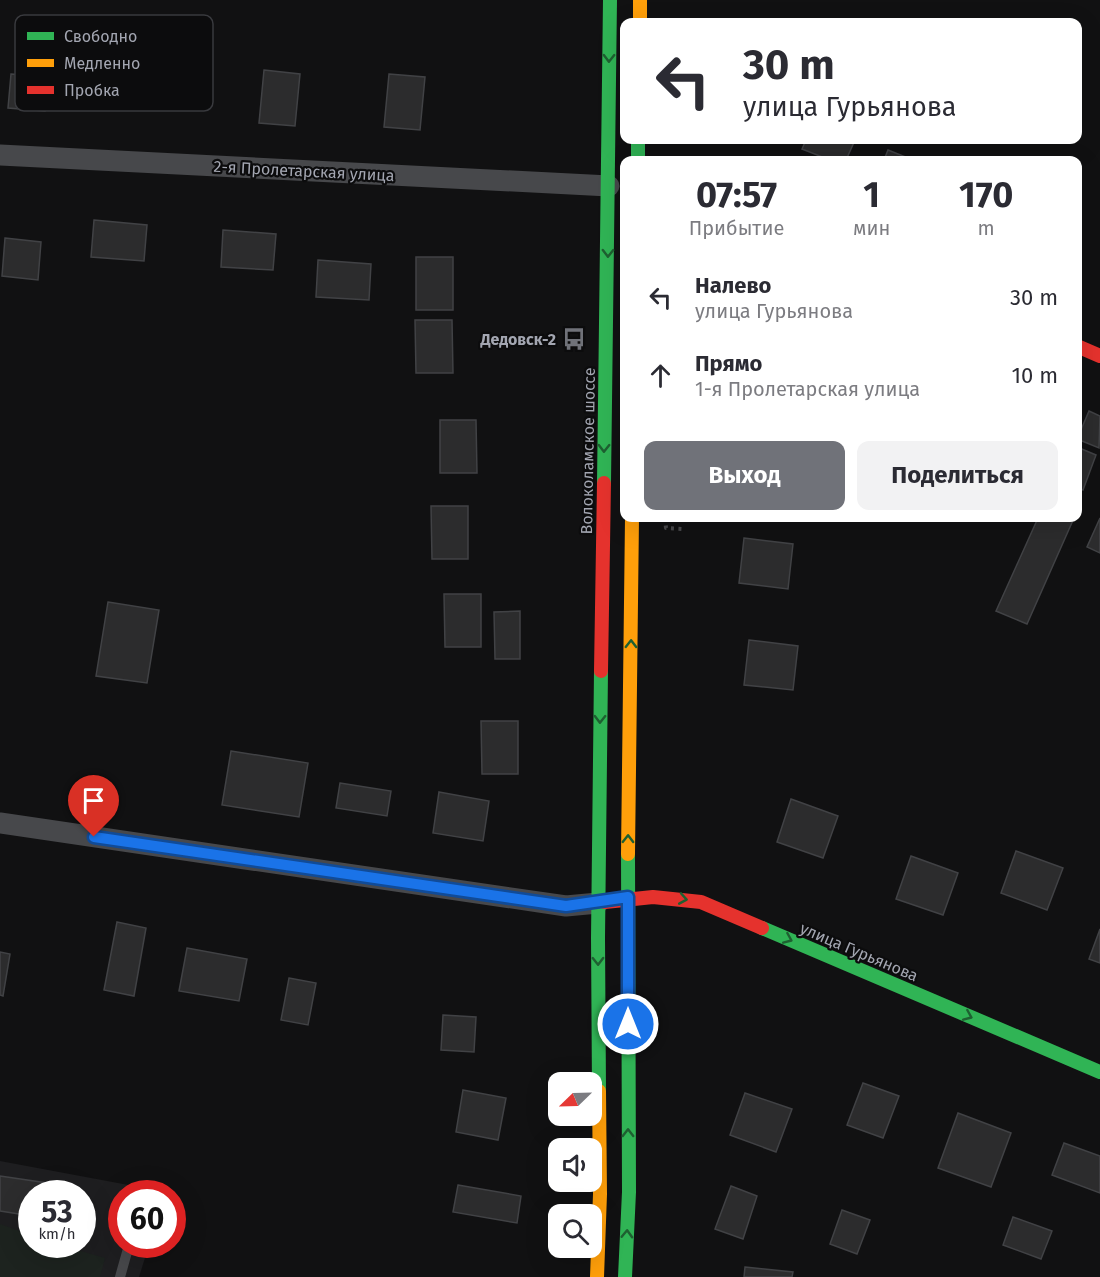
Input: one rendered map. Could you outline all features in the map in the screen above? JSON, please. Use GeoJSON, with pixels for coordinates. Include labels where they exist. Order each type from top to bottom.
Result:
{"type":"FeatureCollection","features":[{"type":"Feature","properties":{"kind":"main road","name":"Волоколамское шоссе"},"geometry":{"type":"LineString","coordinates":[[597,1277],[600,1194],[598,903],[616,186],[610,0]]}},
{"type":"Feature","properties":{"kind":"main road"},"geometry":{"type":"LineString","coordinates":[[640,0],[640,18]]}},
{"type":"Feature","properties":{"kind":"main road"},"geometry":{"type":"LineString","coordinates":[[1082,348],[1100,356]]}},
{"type":"Feature","properties":{"kind":"main road"},"geometry":{"type":"LineString","coordinates":[[626,1277],[629,1192],[628,897],[632,522]]}},
{"type":"Feature","properties":{"kind":"main road","name":"улица Гурьянова"},"geometry":{"type":"LineString","coordinates":[[598,903],[628,897],[664,895],[701,902],[1100,1072]]}},
{"type":"Feature","properties":{"kind":"street","name":"2-я Пролетарская улица"},"geometry":{"type":"LineString","coordinates":[[0,155],[616,186]]}},
{"type":"Feature","properties":{"kind":"street"},"geometry":{"type":"LineString","coordinates":[[0,823],[566,906],[598,903]]}},
{"type":"Feature","properties":{"kind":"lane"},"geometry":{"type":"LineString","coordinates":[[120,1277],[125,1258]]}},
{"type":"Feature","properties":{"kind":"path"},"geometry":{"type":"LineString","coordinates":[[665,522],[666,528],[683,529]]}},
{"type":"Feature","properties":{"kind":"shaded area"},"geometry":{"type":"Polygon","coordinates":[[[0,1161],[108,1181],[108,1258],[145,1258],[139,1277],[0,1277],[0,1161]]]}},
{"type":"Feature","properties":{"kind":"shaded area"},"geometry":{"type":"Polygon","coordinates":[[[0,1224],[18,1230],[18,1258],[96,1258],[96,1255],[105,1258],[100,1277],[0,1277],[0,1224]]]}},
{"type":"Feature","properties":{"kind":"building"},"geometry":{"type":"Polygon","coordinates":[[[264,70],[300,74],[295,126],[259,123],[264,70]]]}},
{"type":"Feature","properties":{"kind":"building"},"geometry":{"type":"Polygon","coordinates":[[[11,74],[15,74],[15,109],[8,108],[11,74]]]}},
{"type":"Feature","properties":{"kind":"building"},"geometry":{"type":"Polygon","coordinates":[[[389,74],[425,77],[420,130],[384,127],[389,74]]]}},
{"type":"Feature","properties":{"kind":"building"},"geometry":{"type":"Polygon","coordinates":[[[804,144],[853,144],[848,156],[820,156],[802,149],[804,144]]]}},
{"type":"Feature","properties":{"kind":"building"},"geometry":{"type":"Polygon","coordinates":[[[888,150],[903,156],[886,156],[888,150]]]}},
{"type":"Feature","properties":{"kind":"building"},"geometry":{"type":"Polygon","coordinates":[[[94,220],[147,225],[144,261],[91,257],[94,220]]]}},
{"type":"Feature","properties":{"kind":"building"},"geometry":{"type":"Polygon","coordinates":[[[223,230],[276,234],[273,270],[221,267],[223,230]]]}},
{"type":"Feature","properties":{"kind":"building"},"geometry":{"type":"Polygon","coordinates":[[[5,238],[41,242],[38,280],[2,276],[5,238]]]}},
{"type":"Feature","properties":{"kind":"building"},"geometry":{"type":"Polygon","coordinates":[[[416,257],[453,257],[453,310],[416,310],[416,257]]]}},
{"type":"Feature","properties":{"kind":"building"},"geometry":{"type":"Polygon","coordinates":[[[318,260],[371,264],[369,300],[316,297],[318,260]]]}},
{"type":"Feature","properties":{"kind":"building"},"geometry":{"type":"Polygon","coordinates":[[[415,320],[452,320],[453,373],[416,373],[415,320]]]}},
{"type":"Feature","properties":{"kind":"building"},"geometry":{"type":"Polygon","coordinates":[[[1089,411],[1100,416],[1099,448],[1082,441],[1082,427],[1089,411]]]}},
{"type":"Feature","properties":{"kind":"building"},"geometry":{"type":"Polygon","coordinates":[[[440,420],[476,420],[477,473],[440,473],[440,420]]]}},
{"type":"Feature","properties":{"kind":"building"},"geometry":{"type":"Polygon","coordinates":[[[1082,449],[1096,455],[1082,490],[1082,449]]]}},
{"type":"Feature","properties":{"kind":"building"},"geometry":{"type":"Polygon","coordinates":[[[431,506],[468,506],[468,559],[432,559],[431,506]]]}},
{"type":"Feature","properties":{"kind":"building"},"geometry":{"type":"Polygon","coordinates":[[[1100,518],[1100,553],[1087,547],[1100,518]]]}},
{"type":"Feature","properties":{"kind":"building"},"geometry":{"type":"Polygon","coordinates":[[[1036,522],[1072,522],[1027,624],[996,611],[1036,522]]]}},
{"type":"Feature","properties":{"kind":"building"},"geometry":{"type":"Polygon","coordinates":[[[744,538],[793,544],[788,589],[739,583],[744,538]]]}},
{"type":"Feature","properties":{"kind":"building"},"geometry":{"type":"Polygon","coordinates":[[[444,594],[481,594],[481,647],[445,647],[444,594]]]}},
{"type":"Feature","properties":{"kind":"building"},"geometry":{"type":"Polygon","coordinates":[[[108,602],[159,610],[147,683],[96,676],[108,602]]]}},
{"type":"Feature","properties":{"kind":"building"},"geometry":{"type":"Polygon","coordinates":[[[520,611],[520,659],[495,659],[494,612],[520,611]]]}},
{"type":"Feature","properties":{"kind":"building"},"geometry":{"type":"Polygon","coordinates":[[[749,640],[798,646],[793,690],[744,685],[749,640]]]}},
{"type":"Feature","properties":{"kind":"building"},"geometry":{"type":"Polygon","coordinates":[[[481,721],[518,721],[518,774],[482,774],[481,721]]]}},
{"type":"Feature","properties":{"kind":"building"},"geometry":{"type":"Polygon","coordinates":[[[231,751],[308,763],[299,817],[222,805],[231,751]]]}},
{"type":"Feature","properties":{"kind":"building"},"geometry":{"type":"Polygon","coordinates":[[[340,783],[391,791],[387,816],[336,808],[340,783]]]}},
{"type":"Feature","properties":{"kind":"building"},"geometry":{"type":"Polygon","coordinates":[[[439,792],[489,801],[483,841],[433,833],[439,792]]]}},
{"type":"Feature","properties":{"kind":"building"},"geometry":{"type":"Polygon","coordinates":[[[791,799],[838,816],[823,858],[777,842],[791,799]]]}},
{"type":"Feature","properties":{"kind":"building"},"geometry":{"type":"Polygon","coordinates":[[[1016,851],[1063,868],[1047,910],[1001,893],[1016,851]]]}},
{"type":"Feature","properties":{"kind":"building"},"geometry":{"type":"Polygon","coordinates":[[[911,856],[958,873],[943,915],[896,899],[911,856]]]}},
{"type":"Feature","properties":{"kind":"building"},"geometry":{"type":"Polygon","coordinates":[[[117,922],[146,928],[134,996],[104,990],[117,922]]]}},
{"type":"Feature","properties":{"kind":"building"},"geometry":{"type":"Polygon","coordinates":[[[1100,929],[1100,963],[1089,959],[1100,929]]]}},
{"type":"Feature","properties":{"kind":"building"},"geometry":{"type":"Polygon","coordinates":[[[187,948],[247,959],[239,1001],[179,991],[187,948]]]}},
{"type":"Feature","properties":{"kind":"building"},"geometry":{"type":"Polygon","coordinates":[[[0,952],[10,954],[3,996],[0,995],[0,952]]]}},
{"type":"Feature","properties":{"kind":"building"},"geometry":{"type":"Polygon","coordinates":[[[289,978],[316,983],[308,1025],[281,1020],[289,978]]]}},
{"type":"Feature","properties":{"kind":"building"},"geometry":{"type":"Polygon","coordinates":[[[443,1015],[476,1017],[474,1052],[441,1050],[443,1015]]]}},
{"type":"Feature","properties":{"kind":"building"},"geometry":{"type":"Polygon","coordinates":[[[863,1083],[899,1096],[883,1138],[847,1125],[863,1083]]]}},
{"type":"Feature","properties":{"kind":"building"},"geometry":{"type":"Polygon","coordinates":[[[463,1090],[506,1098],[498,1140],[456,1132],[463,1090]]]}},
{"type":"Feature","properties":{"kind":"building"},"geometry":{"type":"Polygon","coordinates":[[[745,1093],[792,1109],[776,1152],[730,1135],[745,1093]]]}},
{"type":"Feature","properties":{"kind":"building"},"geometry":{"type":"Polygon","coordinates":[[[958,1113],[1011,1133],[991,1187],[938,1168],[958,1113]]]}},
{"type":"Feature","properties":{"kind":"building"},"geometry":{"type":"Polygon","coordinates":[[[1064,1143],[1100,1156],[1100,1193],[1052,1175],[1064,1143]]]}},
{"type":"Feature","properties":{"kind":"building"},"geometry":{"type":"Polygon","coordinates":[[[0,1176],[27,1180],[18,1180],[18,1214],[0,1211],[0,1176]]]}},
{"type":"Feature","properties":{"kind":"building"},"geometry":{"type":"Polygon","coordinates":[[[458,1185],[521,1196],[517,1223],[453,1212],[458,1185]]]}},
{"type":"Feature","properties":{"kind":"building"},"geometry":{"type":"Polygon","coordinates":[[[731,1186],[757,1196],[743,1239],[715,1229],[731,1186]]]}},
{"type":"Feature","properties":{"kind":"building"},"geometry":{"type":"Polygon","coordinates":[[[842,1210],[870,1220],[857,1254],[830,1244],[842,1210]]]}},
{"type":"Feature","properties":{"kind":"building"},"geometry":{"type":"Polygon","coordinates":[[[1013,1217],[1052,1231],[1041,1259],[1003,1245],[1013,1217]]]}},
{"type":"Feature","properties":{"kind":"building"},"geometry":{"type":"Polygon","coordinates":[[[745,1267],[793,1272],[792,1277],[744,1277],[745,1267]]]}},
{"type":"Feature","properties":{"kind":"traffic: fast"},"geometry":{"type":"LineString","coordinates":[[604,483],[610,0]]}},
{"type":"Feature","properties":{"kind":"traffic: fast"},"geometry":{"type":"LineString","coordinates":[[638,144],[638,156]]}},
{"type":"Feature","properties":{"kind":"traffic: fast"},"geometry":{"type":"LineString","coordinates":[[599,1072],[601,671]]}},
{"type":"Feature","properties":{"kind":"traffic: fast"},"geometry":{"type":"LineString","coordinates":[[625,1277],[629,1192],[628,854]]}},
{"type":"Feature","properties":{"kind":"traffic: fast"},"geometry":{"type":"LineString","coordinates":[[762,928],[1100,1072]]}},
{"type":"Feature","properties":{"kind":"traffic: slow"},"geometry":{"type":"LineString","coordinates":[[640,0],[640,18]]}},
{"type":"Feature","properties":{"kind":"traffic: slow"},"geometry":{"type":"LineString","coordinates":[[628,854],[632,522]]}},
{"type":"Feature","properties":{"kind":"traffic: slow"},"geometry":{"type":"LineString","coordinates":[[597,1277],[599,1126]]}},
{"type":"Feature","properties":{"kind":"traffic: jam"},"geometry":{"type":"LineString","coordinates":[[1082,348],[1100,356]]}},
{"type":"Feature","properties":{"kind":"traffic: jam"},"geometry":{"type":"LineString","coordinates":[[601,671],[604,483]]}},
{"type":"Feature","properties":{"kind":"traffic: jam"},"geometry":{"type":"LineString","coordinates":[[605,902],[653,897],[701,902],[762,928]]}},
{"type":"Feature","properties":{"kind":"place","name":"Дедовск-2"},"geometry":{"type":"Point","coordinates":[574,339]}},
{"type":"Feature","properties":{"kind":"route"},"geometry":{"type":"LineString","coordinates":[[94,837],[566,906],[628,897],[628,1024]]}}]}
